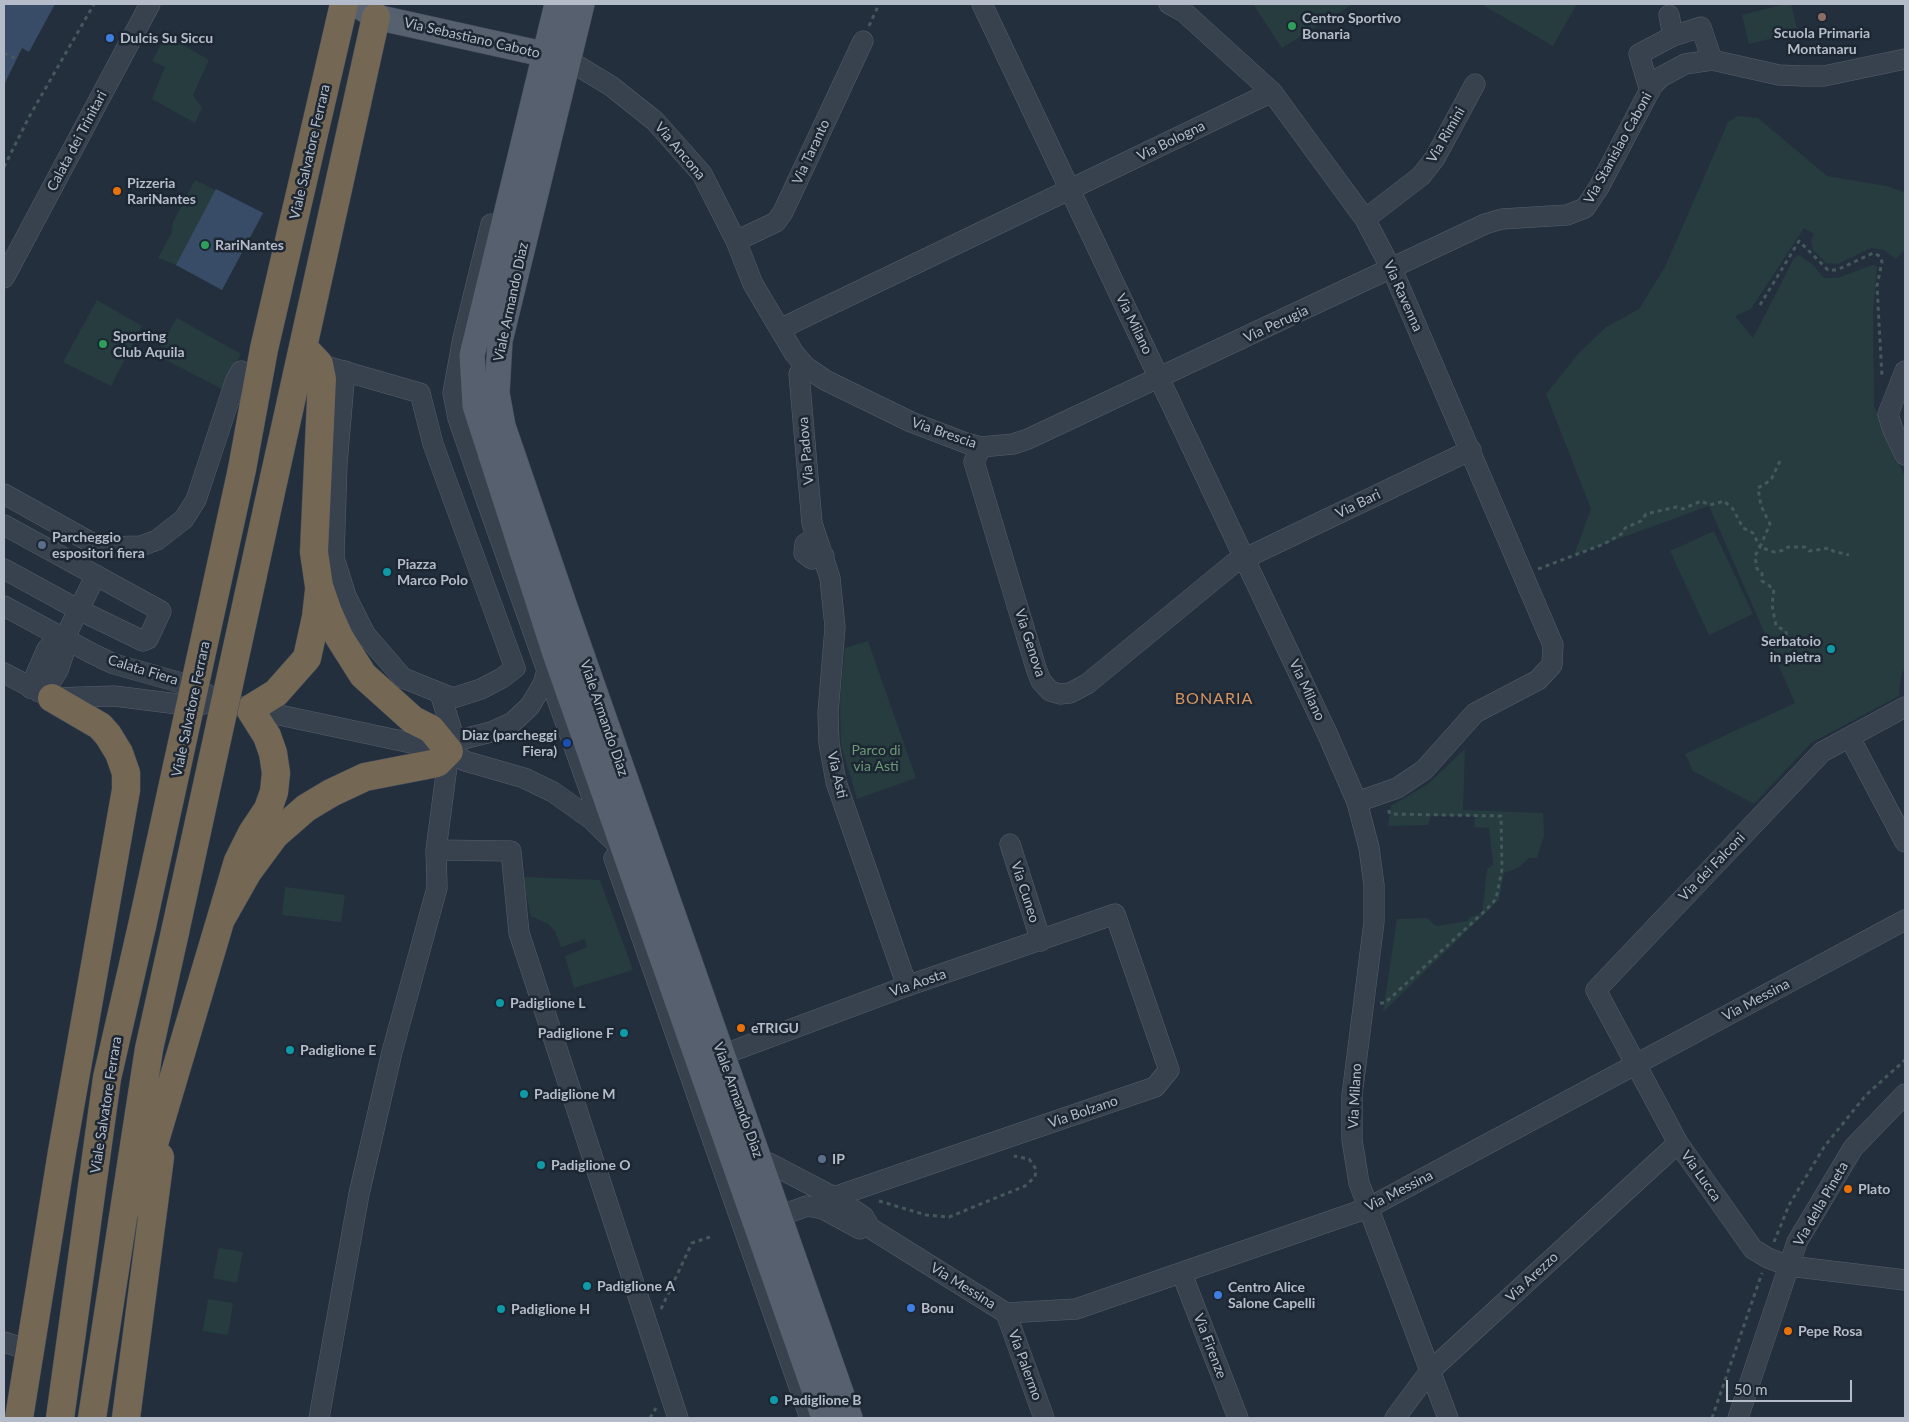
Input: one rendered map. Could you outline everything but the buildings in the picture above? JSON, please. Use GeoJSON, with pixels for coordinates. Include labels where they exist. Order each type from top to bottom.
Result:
{"type":"FeatureCollection","features":[{"type":"Feature","properties":{"kind":"highway","name":"Viale Salvatore Ferrara"},"geometry":{"type":"LineString","coordinates":[[60,1418],[107,1078],[242,469],[264,349],[344,4]]}},
{"type":"Feature","properties":{"kind":"highway"},"geometry":{"type":"LineString","coordinates":[[92,1418],[126,1209],[149,1049],[274,478],[311,355],[372,8]]}},
{"type":"Feature","properties":{"kind":"highway"},"geometry":{"type":"LineString","coordinates":[[221,919],[247,873],[275,835],[306,808],[365,777],[437,763],[455,744],[413,720],[363,675],[339,637],[319,586],[314,552],[322,379],[311,355]]}},
{"type":"Feature","properties":{"kind":"highway"},"geometry":{"type":"LineString","coordinates":[[126,1209],[145,1174],[238,861],[252,832],[268,808],[274,792],[276,772],[273,753],[268,736],[250,710],[276,693],[307,658],[316,617],[319,586]]}},
{"type":"Feature","properties":{"kind":"highway"},"geometry":{"type":"LineString","coordinates":[[19,1418],[126,790],[126,773],[119,753],[108,735],[100,726],[40,693]]}},
{"type":"Feature","properties":{"kind":"highway"},"geometry":{"type":"LineString","coordinates":[[45,1263],[77,1170],[88,1127],[107,1078]]}},
{"type":"Feature","properties":{"kind":"highway"},"geometry":{"type":"LineString","coordinates":[[126,1418],[167,1102]]}},
{"type":"Feature","properties":{"kind":"highway"},"geometry":{"type":"LineString","coordinates":[[33,1340],[38,1418]]}},
{"type":"Feature","properties":{"kind":"highway"},"geometry":{"type":"LineString","coordinates":[[97,1386],[102,1418]]}},
{"type":"Feature","properties":{"kind":"main road","name":"Viale Armando Diaz"},"geometry":{"type":"LineString","coordinates":[[557,4],[551,60],[500,342],[497,393],[503,426],[850,1418]]}},
{"type":"Feature","properties":{"kind":"main road","name":"Viale Armando Diaz"},"geometry":{"type":"LineString","coordinates":[[582,4],[551,60],[478,328],[472,355],[475,406],[551,661],[624,851],[824,1418]]}},
{"type":"Feature","properties":{"kind":"main road","name":"Via Sebastiano Caboto"},"geometry":{"type":"LineString","coordinates":[[372,8],[551,60]]}},
{"type":"Feature","properties":{"kind":"street","name":"Calata dei Trinitari"},"geometry":{"type":"LineString","coordinates":[[4,278],[150,4]]}},
{"type":"Feature","properties":{"kind":"street","name":"Via Milano"},"geometry":{"type":"LineString","coordinates":[[982,4],[1245,558],[1357,802],[1369,848],[1374,885],[1374,922],[1352,1094],[1352,1140],[1359,1183],[1448,1418]]}},
{"type":"Feature","properties":{"kind":"street","name":"Via Ravenna"},"geometry":{"type":"LineString","coordinates":[[1169,4],[1184,12],[1272,92],[1365,219],[1392,269],[1472,450],[1553,645],[1552,666],[1538,680],[1475,713],[1424,770],[1397,788],[1383,792]]}},
{"type":"Feature","properties":{"kind":"street"},"geometry":{"type":"LineString","coordinates":[[1669,15],[1673,36]]}},
{"type":"Feature","properties":{"kind":"street"},"geometry":{"type":"LineString","coordinates":[[1650,91],[1639,54],[1673,36],[1701,27],[1712,60]]}},
{"type":"Feature","properties":{"kind":"street","name":"Via Taranto"},"geometry":{"type":"LineString","coordinates":[[736,241],[776,222],[783,212],[862,41]]}},
{"type":"Feature","properties":{"kind":"street","name":"Via Stanislao Caboni"},"geometry":{"type":"LineString","coordinates":[[1392,269],[1485,224],[1502,219],[1567,215],[1586,208],[1650,91],[1661,77],[1684,64],[1712,60],[1779,75],[1824,76],[1905,59]]}},
{"type":"Feature","properties":{"kind":"street","name":"Via Ancona"},"geometry":{"type":"LineString","coordinates":[[551,60],[611,86],[654,121],[702,174],[736,241],[753,284],[800,360]]}},
{"type":"Feature","properties":{"kind":"street","name":"Via Rimini"},"geometry":{"type":"LineString","coordinates":[[1365,219],[1421,176],[1435,158],[1475,84]]}},
{"type":"Feature","properties":{"kind":"street","name":"Via Bologna"},"geometry":{"type":"LineString","coordinates":[[1070,190],[1272,92]]}},
{"type":"Feature","properties":{"kind":"street"},"geometry":{"type":"LineString","coordinates":[[780,329],[1070,190]]}},
{"type":"Feature","properties":{"kind":"street","name":"Via Perugia"},"geometry":{"type":"LineString","coordinates":[[1160,378],[1392,269]]}},
{"type":"Feature","properties":{"kind":"street"},"geometry":{"type":"LineString","coordinates":[[311,355],[344,371],[420,393],[433,444],[461,525],[515,668],[502,678],[453,698],[403,678],[365,634],[346,596],[334,558],[337,463],[344,371]]}},
{"type":"Feature","properties":{"kind":"street","name":"Via Brescia"},"geometry":{"type":"LineString","coordinates":[[800,360],[825,380],[911,422],[966,444],[981,447],[1013,444],[1028,439],[1160,378]]}},
{"type":"Feature","properties":{"kind":"street","name":"Via Padova"},"geometry":{"type":"LineString","coordinates":[[800,360],[799,374],[812,523],[815,537],[824,556]]}},
{"type":"Feature","properties":{"kind":"street"},"geometry":{"type":"LineString","coordinates":[[4,494],[99,547],[140,546],[157,540],[184,519],[196,500],[235,382],[241,371]]}},
{"type":"Feature","properties":{"kind":"street"},"geometry":{"type":"LineString","coordinates":[[1905,371],[1892,399],[1888,414],[1893,430],[1905,455]]}},
{"type":"Feature","properties":{"kind":"street","name":"Via Genova"},"geometry":{"type":"LineString","coordinates":[[981,447],[974,462],[1036,668],[1041,681],[1050,691],[1060,694],[1070,693],[1087,684],[1233,564],[1245,558]]}},
{"type":"Feature","properties":{"kind":"street","name":"Via Bari"},"geometry":{"type":"LineString","coordinates":[[1245,558],[1472,450]]}},
{"type":"Feature","properties":{"kind":"street"},"geometry":{"type":"LineString","coordinates":[[4,525],[160,608],[161,611],[148,639],[143,641],[79,610],[4,569]]}},
{"type":"Feature","properties":{"kind":"street","name":"Via Asti"},"geometry":{"type":"LineString","coordinates":[[824,556],[830,578],[835,627],[828,713],[829,743],[836,782],[907,986]]}},
{"type":"Feature","properties":{"kind":"street"},"geometry":{"type":"LineString","coordinates":[[4,673],[40,693],[47,649],[64,638],[96,574]]}},
{"type":"Feature","properties":{"kind":"street","name":"Calata Fiera"},"geometry":{"type":"LineString","coordinates":[[4,606],[114,664],[196,687],[218,702]]}},
{"type":"Feature","properties":{"kind":"street"},"geometry":{"type":"LineString","coordinates":[[218,702],[250,710],[455,744],[491,732],[513,722],[530,706],[551,661]]}},
{"type":"Feature","properties":{"kind":"street","name":"Viale Armando Diaz"},"geometry":{"type":"LineString","coordinates":[[551,661],[606,834],[810,1418]]}},
{"type":"Feature","properties":{"kind":"street","name":"Calata Fiera"},"geometry":{"type":"LineString","coordinates":[[40,693],[114,696],[194,706],[218,702]]}},
{"type":"Feature","properties":{"kind":"street"},"geometry":{"type":"LineString","coordinates":[[440,693],[455,744],[465,761],[524,778],[553,792],[591,819],[624,851]]}},
{"type":"Feature","properties":{"kind":"street"},"geometry":{"type":"LineString","coordinates":[[319,1418],[359,1194],[392,1052],[436,888],[436,850],[463,710],[460,696]]}},
{"type":"Feature","properties":{"kind":"street","name":"Via dei Falconi"},"geometry":{"type":"LineString","coordinates":[[1635,1066],[1596,990],[1822,752],[1905,707]]}},
{"type":"Feature","properties":{"kind":"street"},"geometry":{"type":"LineString","coordinates":[[1850,738],[1905,842]]}},
{"type":"Feature","properties":{"kind":"street"},"geometry":{"type":"LineString","coordinates":[[1357,802],[1383,792]]}},
{"type":"Feature","properties":{"kind":"street","name":"Via Cuneo"},"geometry":{"type":"LineString","coordinates":[[1010,844],[1041,941]]}},
{"type":"Feature","properties":{"kind":"street"},"geometry":{"type":"LineString","coordinates":[[436,850],[511,851],[519,933],[678,1418]]}},
{"type":"Feature","properties":{"kind":"street","name":"Via Aosta"},"geometry":{"type":"LineString","coordinates":[[722,1054],[907,986],[1041,941],[1114,914]]}},
{"type":"Feature","properties":{"kind":"street","name":"Via Bolzano"},"geometry":{"type":"LineString","coordinates":[[834,1197],[1155,1087],[1169,1070],[1114,914]]}},
{"type":"Feature","properties":{"kind":"street","name":"Via Messina"},"geometry":{"type":"LineString","coordinates":[[761,1164],[769,1163],[834,1197],[864,1217],[870,1228],[1006,1313],[1076,1309],[1182,1274],[1368,1208],[1905,920]]}},
{"type":"Feature","properties":{"kind":"street","name":"Via Lucca"},"geometry":{"type":"LineString","coordinates":[[1635,1066],[1678,1143],[1753,1250],[1789,1266],[1905,1280]]}},
{"type":"Feature","properties":{"kind":"street","name":"Via della Pineta"},"geometry":{"type":"LineString","coordinates":[[1738,1418],[1797,1242],[1853,1148],[1905,1094]]}},
{"type":"Feature","properties":{"kind":"street","name":"Via Arezzo"},"geometry":{"type":"LineString","coordinates":[[1395,1418],[1430,1371],[1678,1143]]}},
{"type":"Feature","properties":{"kind":"street","name":"Via Messina"},"geometry":{"type":"LineString","coordinates":[[756,1224],[807,1206],[823,1210],[859,1229],[870,1228]]}},
{"type":"Feature","properties":{"kind":"street","name":"Via Firenze"},"geometry":{"type":"LineString","coordinates":[[1182,1274],[1238,1418]]}},
{"type":"Feature","properties":{"kind":"street","name":"Via Palermo"},"geometry":{"type":"LineString","coordinates":[[1006,1313],[1044,1418]]}},
{"type":"Feature","properties":{"kind":"street"},"geometry":{"type":"LineString","coordinates":[[4,1342],[33,1340]]}},
{"type":"Feature","properties":{"kind":"path"},"geometry":{"type":"LineString","coordinates":[[4,167],[29,117],[94,4]]}},
{"type":"Feature","properties":{"kind":"path"},"geometry":{"type":"LineString","coordinates":[[862,41],[880,4]]}},
{"type":"Feature","properties":{"kind":"path"},"geometry":{"type":"LineString","coordinates":[[4,53],[17,59]]}},
{"type":"Feature","properties":{"kind":"path"},"geometry":{"type":"LineString","coordinates":[[1760,305],[1799,241],[1828,270],[1837,270],[1873,252],[1880,256],[1882,262],[1877,286],[1883,394],[1892,399]]}},
{"type":"Feature","properties":{"kind":"path"},"geometry":{"type":"LineString","coordinates":[[1780,461],[1770,480],[1758,488],[1761,506],[1770,524],[1755,556],[1757,569],[1762,572],[1762,581],[1774,590],[1772,605],[1776,626],[1786,631],[1787,644],[1794,648]]}},
{"type":"Feature","properties":{"kind":"path"},"geometry":{"type":"LineString","coordinates":[[1524,574],[1604,544],[1622,533],[1625,528],[1641,521],[1646,514],[1676,507],[1683,509],[1701,501],[1710,505],[1724,501],[1733,509],[1743,528],[1753,533],[1760,547],[1774,552],[1785,550],[1788,547],[1804,547],[1809,551],[1830,548],[1833,551],[1849,556]]}},
{"type":"Feature","properties":{"kind":"path"},"geometry":{"type":"LineString","coordinates":[[1364,1002],[1384,1003],[1488,908],[1496,899],[1502,870],[1501,816],[1390,814],[1383,792]]}},
{"type":"Feature","properties":{"kind":"path"},"geometry":{"type":"LineString","coordinates":[[853,1190],[878,1201],[926,1215],[949,1217],[1025,1186],[1035,1177],[1036,1169],[1029,1159],[1017,1155],[1009,1158]]}},
{"type":"Feature","properties":{"kind":"path"},"geometry":{"type":"LineString","coordinates":[[878,1201],[887,1198]]}},
{"type":"Feature","properties":{"kind":"path"},"geometry":{"type":"LineString","coordinates":[[649,1334],[692,1243],[710,1236]]}},
{"type":"Feature","properties":{"kind":"green space","name":"Centro Sportivo Bonaria"},"geometry":{"type":"Polygon","coordinates":[[[1253,4],[1353,4],[1282,48],[1253,4]]]}},
{"type":"Feature","properties":{"kind":"green space"},"geometry":{"type":"Polygon","coordinates":[[[1481,4],[1577,4],[1553,46],[1481,4]]]}},
{"type":"Feature","properties":{"kind":"green space"},"geometry":{"type":"Polygon","coordinates":[[[1791,4],[1798,32],[1749,44],[1742,15],[1791,4]]]}},
{"type":"Feature","properties":{"kind":"green space"},"geometry":{"type":"Polygon","coordinates":[[[166,35],[209,60],[193,95],[202,108],[195,123],[152,99],[165,67],[152,61],[166,35]]]}},
{"type":"Feature","properties":{"kind":"green space"},"geometry":{"type":"Polygon","coordinates":[[[1738,116],[1758,118],[1827,176],[1886,186],[1905,192],[1905,249],[1896,259],[1884,250],[1871,248],[1838,264],[1826,263],[1812,249],[1811,240],[1814,234],[1804,228],[1751,309],[1735,316],[1753,338],[1794,258],[1799,255],[1812,264],[1824,278],[1837,278],[1873,265],[1877,267],[1873,313],[1874,406],[1905,477],[1905,668],[1901,675],[1899,696],[1811,743],[1754,804],[1693,771],[1685,754],[1795,703],[1709,506],[1574,555],[1591,509],[1546,394],[1578,354],[1606,327],[1639,309],[1665,267],[1728,122],[1738,116]]]}},
{"type":"Feature","properties":{"kind":"green space","name":"RariNantes"},"geometry":{"type":"Polygon","coordinates":[[[195,180],[263,213],[222,290],[176,265],[158,258],[172,232],[173,222],[195,180]]]}},
{"type":"Feature","properties":{"kind":"green space","name":"Sporting Club Aquila"},"geometry":{"type":"Polygon","coordinates":[[[97,300],[142,326],[111,386],[63,362],[97,300]]]}},
{"type":"Feature","properties":{"kind":"green space"},"geometry":{"type":"Polygon","coordinates":[[[177,318],[241,354],[222,389],[156,355],[177,318]]]}},
{"type":"Feature","properties":{"kind":"green space"},"geometry":{"type":"Polygon","coordinates":[[[1714,531],[1753,614],[1709,635],[1670,551],[1714,531]]]}},
{"type":"Feature","properties":{"kind":"green space","name":"Parco di via Asti"},"geometry":{"type":"Polygon","coordinates":[[[868,641],[916,778],[857,799],[841,745],[840,698],[845,648],[868,641]]]}},
{"type":"Feature","properties":{"kind":"green space"},"geometry":{"type":"Polygon","coordinates":[[[1465,749],[1463,810],[1543,813],[1544,836],[1537,858],[1529,858],[1518,868],[1504,873],[1499,900],[1383,1012],[1397,919],[1427,918],[1436,926],[1468,921],[1469,917],[1482,914],[1487,869],[1493,865],[1489,828],[1474,827],[1475,816],[1431,816],[1428,825],[1388,826],[1391,806],[1428,784],[1465,749]]]}},
{"type":"Feature","properties":{"kind":"green space"},"geometry":{"type":"Polygon","coordinates":[[[522,877],[600,880],[633,970],[574,988],[565,956],[587,947],[585,939],[561,947],[555,931],[548,924],[531,916],[522,877]]]}},
{"type":"Feature","properties":{"kind":"green space"},"geometry":{"type":"Polygon","coordinates":[[[285,887],[345,895],[341,922],[282,915],[285,887]]]}},
{"type":"Feature","properties":{"kind":"green space"},"geometry":{"type":"Polygon","coordinates":[[[219,1248],[243,1252],[237,1283],[213,1278],[219,1248]]]}},
{"type":"Feature","properties":{"kind":"green space"},"geometry":{"type":"Polygon","coordinates":[[[208,1299],[233,1303],[228,1335],[203,1331],[208,1299]]]}},
{"type":"Feature","properties":{"kind":"water"},"geometry":{"type":"Polygon","coordinates":[[[4,4],[55,4],[29,52],[22,48],[4,85],[4,4]]]}},
{"type":"Feature","properties":{"kind":"water","name":"RariNantes"},"geometry":{"type":"Polygon","coordinates":[[[216,189],[263,213],[222,290],[176,265],[216,189]]]}},
{"type":"Feature","properties":{"kind":"place","name":"Scuola Primaria Montanaru"},"geometry":{"type":"Point","coordinates":[1822,17]}},
{"type":"Feature","properties":{"kind":"place","name":"Centro Sportivo Bonaria"},"geometry":{"type":"Point","coordinates":[1292,26]}},
{"type":"Feature","properties":{"kind":"place","name":"Dulcis Su Siccu"},"geometry":{"type":"Point","coordinates":[110,38]}},
{"type":"Feature","properties":{"kind":"place","name":"Pizzeria RariNantes"},"geometry":{"type":"Point","coordinates":[117,191]}},
{"type":"Feature","properties":{"kind":"place","name":"RariNantes"},"geometry":{"type":"Point","coordinates":[205,245]}},
{"type":"Feature","properties":{"kind":"place","name":"Sporting Club Aquila"},"geometry":{"type":"Point","coordinates":[103,344]}},
{"type":"Feature","properties":{"kind":"place","name":"Parcheggio espositori fiera"},"geometry":{"type":"Point","coordinates":[42,545]}},
{"type":"Feature","properties":{"kind":"place","name":"Piazza Marco Polo"},"geometry":{"type":"Point","coordinates":[387,572]}},
{"type":"Feature","properties":{"kind":"place","name":"Serbatoio in pietra"},"geometry":{"type":"Point","coordinates":[1831,649]}},
{"type":"Feature","properties":{"kind":"place","name":"Diaz (parcheggi Fiera)"},"geometry":{"type":"Point","coordinates":[567,743]}},
{"type":"Feature","properties":{"kind":"place","name":"Padiglione L"},"geometry":{"type":"Point","coordinates":[500,1003]}},
{"type":"Feature","properties":{"kind":"place","name":"eTRIGU"},"geometry":{"type":"Point","coordinates":[741,1028]}},
{"type":"Feature","properties":{"kind":"place","name":"Padiglione F"},"geometry":{"type":"Point","coordinates":[624,1033]}},
{"type":"Feature","properties":{"kind":"place","name":"Padiglione E"},"geometry":{"type":"Point","coordinates":[290,1050]}},
{"type":"Feature","properties":{"kind":"place","name":"Padiglione M"},"geometry":{"type":"Point","coordinates":[524,1094]}},
{"type":"Feature","properties":{"kind":"place","name":"IP"},"geometry":{"type":"Point","coordinates":[822,1159]}},
{"type":"Feature","properties":{"kind":"place","name":"Padiglione O"},"geometry":{"type":"Point","coordinates":[541,1165]}},
{"type":"Feature","properties":{"kind":"place","name":"Plato"},"geometry":{"type":"Point","coordinates":[1848,1189]}},
{"type":"Feature","properties":{"kind":"place","name":"Padiglione A"},"geometry":{"type":"Point","coordinates":[587,1286]}},
{"type":"Feature","properties":{"kind":"place","name":"Centro Alice Salone Capelli"},"geometry":{"type":"Point","coordinates":[1218,1295]}},
{"type":"Feature","properties":{"kind":"place","name":"Bonu"},"geometry":{"type":"Point","coordinates":[911,1308]}},
{"type":"Feature","properties":{"kind":"place","name":"Padiglione H"},"geometry":{"type":"Point","coordinates":[501,1309]}},
{"type":"Feature","properties":{"kind":"place","name":"Pepe Rosa"},"geometry":{"type":"Point","coordinates":[1788,1331]}},
{"type":"Feature","properties":{"kind":"place","name":"Padiglione B"},"geometry":{"type":"Point","coordinates":[774,1400]}},
{"type":"Feature","properties":{"kind":"district","name":"BONARIA"},"geometry":{"type":"Point","coordinates":[1214,699]}}]}
